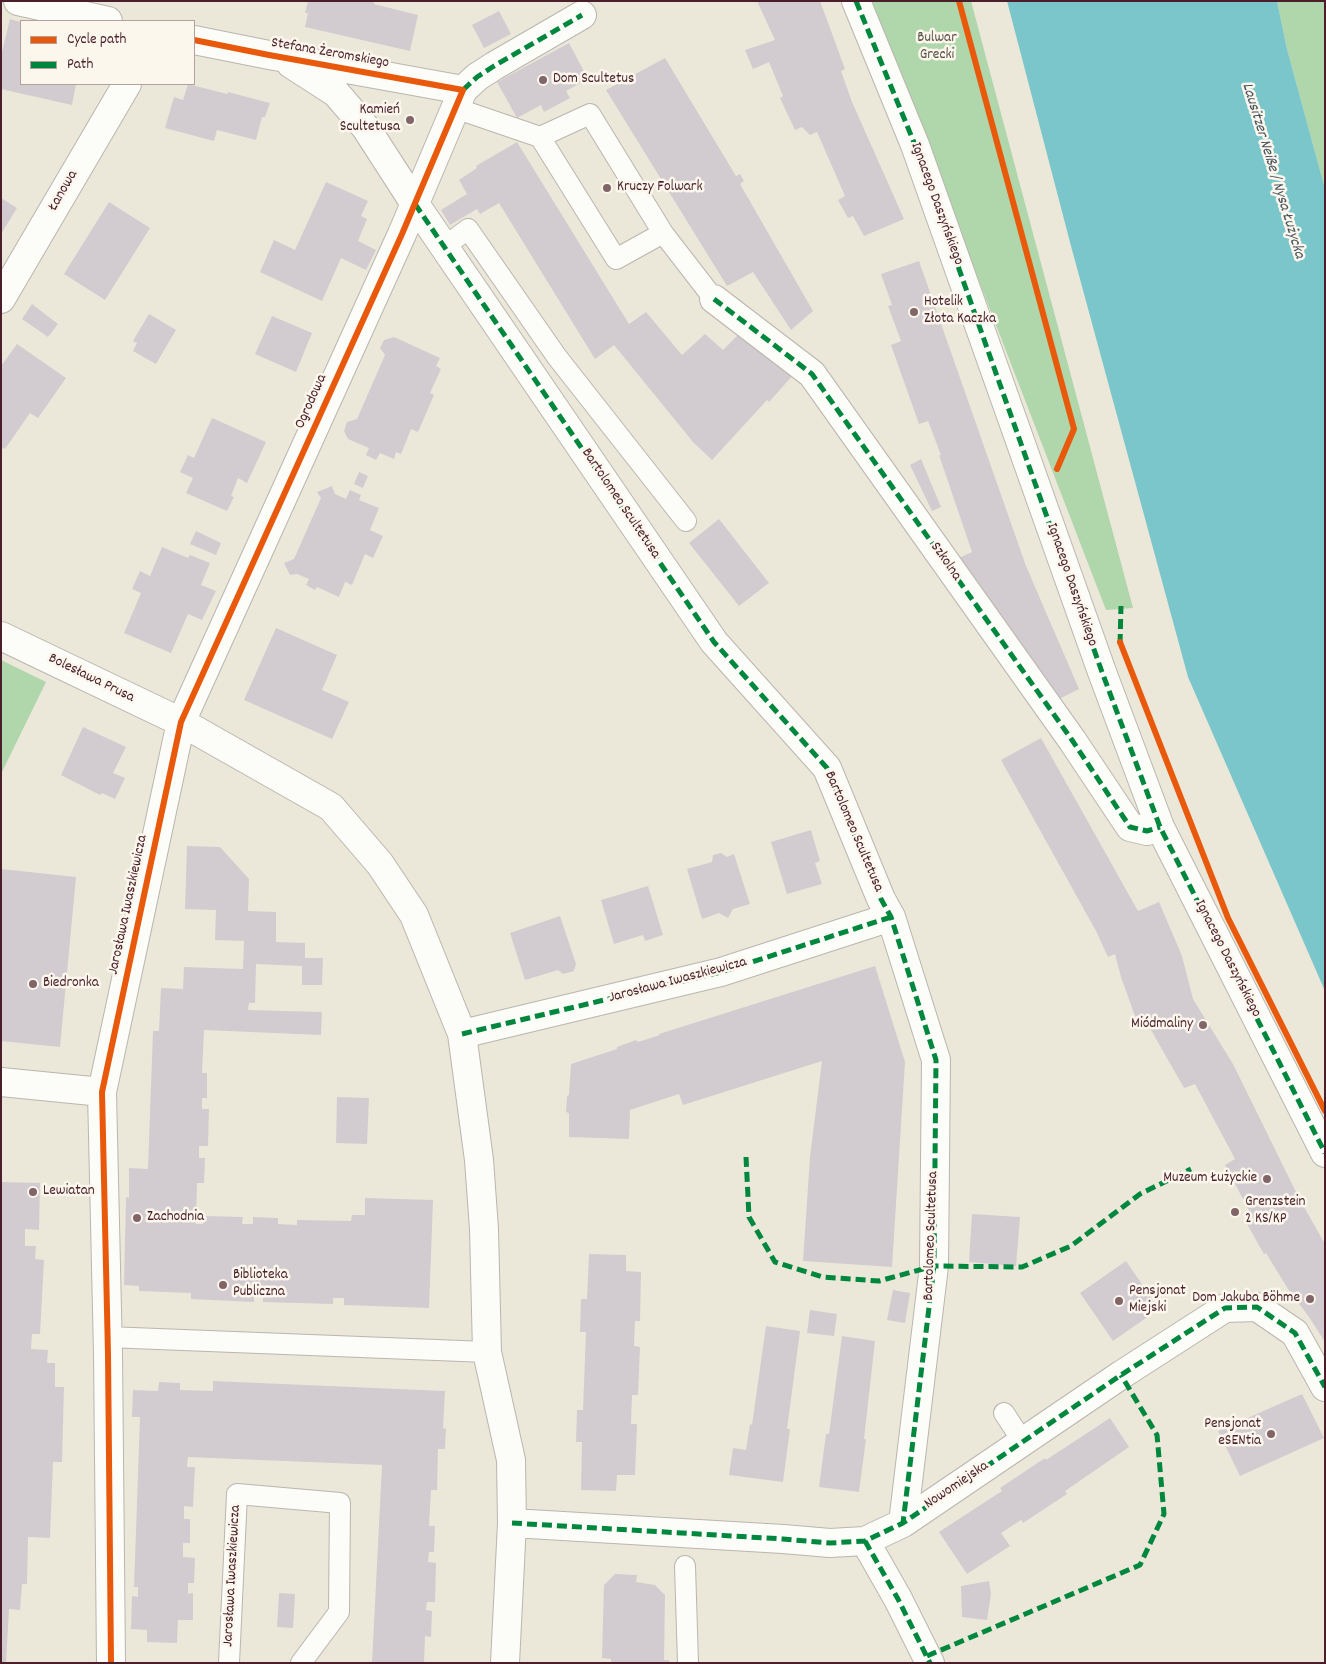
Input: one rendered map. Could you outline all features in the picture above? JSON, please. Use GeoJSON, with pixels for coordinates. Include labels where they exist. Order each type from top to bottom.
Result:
{"type":"FeatureCollection","features":[{"type":"Feature","properties":{"kind":"street"},"geometry":{"type":"LineString","coordinates":[[18,1],[104,20]]}},
{"type":"Feature","properties":{"kind":"street","name":"Ignacego Daszyńskiego"},"geometry":{"type":"LineString","coordinates":[[856,1],[915,145],[1099,663],[1160,827],[1325,1153]]}},
{"type":"Feature","properties":{"kind":"street"},"geometry":{"type":"LineString","coordinates":[[459,99],[476,77],[582,14]]}},
{"type":"Feature","properties":{"kind":"street","name":"Stefana Żeromskiego"},"geometry":{"type":"LineString","coordinates":[[195,40],[269,55],[459,99]]}},
{"type":"Feature","properties":{"kind":"street","name":"Bartolomeo Scultetusa"},"geometry":{"type":"LineString","coordinates":[[269,55],[290,64],[336,93],[366,128],[444,247],[714,642],[827,768],[881,900],[891,917],[899,948],[936,1060],[934,1266],[903,1523]]}},
{"type":"Feature","properties":{"kind":"street","name":"Łanowa"},"geometry":{"type":"LineString","coordinates":[[1,299],[126,85]]}},
{"type":"Feature","properties":{"kind":"street","name":"Ogrodowa"},"geometry":{"type":"LineString","coordinates":[[181,722],[415,204],[459,99]]}},
{"type":"Feature","properties":{"kind":"street","name":"Szkolna"},"geometry":{"type":"LineString","coordinates":[[714,299],[812,374],[1072,740],[1130,827],[1147,831],[1160,827]]}},
{"type":"Feature","properties":{"kind":"street","name":"Bolesława Prusa"},"geometry":{"type":"LineString","coordinates":[[1,636],[181,722]]}},
{"type":"Feature","properties":{"kind":"street"},"geometry":{"type":"LineString","coordinates":[[181,722],[331,808],[380,864],[414,914],[462,1034],[479,1160],[484,1229],[487,1352],[511,1460],[512,1523],[505,1663]]}},
{"type":"Feature","properties":{"kind":"street","name":"Jarosława Iwaszkiewicza"},"geometry":{"type":"LineString","coordinates":[[111,1663],[102,1092],[181,722]]}},
{"type":"Feature","properties":{"kind":"street","name":"Jarosława Iwaszkiewicza"},"geometry":{"type":"LineString","coordinates":[[462,1034],[721,972],[891,917]]}},
{"type":"Feature","properties":{"kind":"street"},"geometry":{"type":"LineString","coordinates":[[1,1082],[102,1092]]}},
{"type":"Feature","properties":{"kind":"street","name":"Nowomiejska"},"geometry":{"type":"LineString","coordinates":[[512,1523],[830,1544],[865,1541],[903,1523],[1121,1375],[1225,1308],[1258,1307],[1295,1333],[1325,1387]]}},
{"type":"Feature","properties":{"kind":"street"},"geometry":{"type":"LineString","coordinates":[[865,1541],[898,1599],[930,1663]]}},
{"type":"Feature","properties":{"kind":"lane"},"geometry":{"type":"LineString","coordinates":[[459,99],[540,137],[616,259],[663,233]]}},
{"type":"Feature","properties":{"kind":"lane"},"geometry":{"type":"LineString","coordinates":[[540,137],[590,114],[663,233],[714,299]]}},
{"type":"Feature","properties":{"kind":"lane"},"geometry":{"type":"LineString","coordinates":[[444,247],[468,229],[557,357],[686,521]]}},
{"type":"Feature","properties":{"kind":"lane"},"geometry":{"type":"LineString","coordinates":[[107,1337],[487,1352]]}},
{"type":"Feature","properties":{"kind":"lane"},"geometry":{"type":"LineString","coordinates":[[1004,1413],[1023,1442]]}},
{"type":"Feature","properties":{"kind":"lane","name":"Jarosława Iwaszkiewicza"},"geometry":{"type":"LineString","coordinates":[[229,1663],[237,1494],[340,1503],[339,1612],[301,1663]]}},
{"type":"Feature","properties":{"kind":"lane"},"geometry":{"type":"LineString","coordinates":[[685,1566],[688,1663]]}},
{"type":"Feature","properties":{"kind":"green space","name":"Bulwar Grecki"},"geometry":{"type":"Polygon","coordinates":[[[871,1],[971,1],[1133,608],[1106,610],[871,1]]]}},
{"type":"Feature","properties":{"kind":"green space"},"geometry":{"type":"Polygon","coordinates":[[[1277,1],[1325,1],[1325,189],[1287,49],[1277,1]]]}},
{"type":"Feature","properties":{"kind":"green space"},"geometry":{"type":"Polygon","coordinates":[[[1,660],[46,682],[1,774],[1,660]]]}},
{"type":"Feature","properties":{"kind":"water","name":"Lausitzer Neiße / Nysa Łużycka"},"geometry":{"type":"Polygon","coordinates":[[[1007,1],[1277,1],[1287,49],[1325,189],[1325,991],[1188,677],[1071,246],[1007,1]]]}},
{"type":"Feature","properties":{"kind":"building"},"geometry":{"type":"Polygon","coordinates":[[[308,1],[374,1],[374,4],[418,15],[410,51],[305,27],[308,13],[305,13],[308,1]]]}},
{"type":"Feature","properties":{"kind":"building"},"geometry":{"type":"Polygon","coordinates":[[[757,1],[820,1],[845,69],[841,71],[852,102],[904,219],[864,236],[853,216],[848,218],[838,200],[845,196],[817,132],[810,135],[802,127],[795,130],[780,98],[783,96],[769,62],[753,69],[745,50],[775,40],[757,1]]]}},
{"type":"Feature","properties":{"kind":"building"},"geometry":{"type":"Polygon","coordinates":[[[499,11],[511,34],[484,48],[472,25],[499,11]]]}},
{"type":"Feature","properties":{"kind":"building"},"geometry":{"type":"Polygon","coordinates":[[[10,19],[20,22],[20,85],[76,85],[72,105],[1,89],[1,56],[10,19]]]}},
{"type":"Feature","properties":{"kind":"building","name":"Dom Scultetus"},"geometry":{"type":"Polygon","coordinates":[[[569,43],[588,79],[566,91],[570,98],[544,112],[541,105],[517,118],[497,82],[569,43]]]}},
{"type":"Feature","properties":{"kind":"building"},"geometry":{"type":"Polygon","coordinates":[[[665,58],[736,176],[740,174],[744,181],[740,184],[813,311],[791,330],[753,272],[727,286],[606,90],[665,58]]]}},
{"type":"Feature","properties":{"kind":"building"},"geometry":{"type":"Polygon","coordinates":[[[188,85],[192,85],[270,103],[265,117],[262,117],[256,140],[217,130],[214,141],[165,128],[174,97],[183,100],[188,85]]]}},
{"type":"Feature","properties":{"kind":"building"},"geometry":{"type":"Polygon","coordinates":[[[517,142],[629,324],[646,312],[682,355],[705,334],[723,350],[743,330],[794,374],[769,402],[767,400],[712,460],[693,442],[614,345],[595,359],[499,203],[480,214],[477,209],[450,225],[441,210],[467,194],[459,180],[477,168],[476,166],[517,142]]]}},
{"type":"Feature","properties":{"kind":"building"},"geometry":{"type":"Polygon","coordinates":[[[326,182],[368,201],[361,216],[367,219],[358,241],[376,250],[366,270],[341,258],[322,301],[260,272],[274,240],[295,250],[326,182]]]}},
{"type":"Feature","properties":{"kind":"building"},"geometry":{"type":"Polygon","coordinates":[[[1,198],[17,208],[1,234],[1,198]]]}},
{"type":"Feature","properties":{"kind":"building"},"geometry":{"type":"Polygon","coordinates":[[[109,202],[150,228],[105,300],[64,274],[109,202]]]}},
{"type":"Feature","properties":{"kind":"building"},"geometry":{"type":"Polygon","coordinates":[[[919,261],[1026,566],[1079,689],[1055,701],[959,558],[972,552],[928,421],[919,424],[891,345],[901,341],[888,306],[892,305],[881,274],[919,261]]]}},
{"type":"Feature","properties":{"kind":"building"},"geometry":{"type":"Polygon","coordinates":[[[32,304],[58,324],[48,337],[22,319],[32,304]]]}},
{"type":"Feature","properties":{"kind":"building"},"geometry":{"type":"Polygon","coordinates":[[[149,314],[176,330],[156,364],[133,351],[137,343],[133,341],[149,314]]]}},
{"type":"Feature","properties":{"kind":"building"},"geometry":{"type":"Polygon","coordinates":[[[272,316],[312,333],[296,372],[255,354],[272,316]]]}},
{"type":"Feature","properties":{"kind":"building"},"geometry":{"type":"Polygon","coordinates":[[[394,337],[440,358],[436,366],[441,369],[430,393],[434,395],[418,432],[411,429],[401,454],[396,452],[394,459],[380,453],[376,460],[366,455],[369,448],[348,439],[344,431],[347,422],[357,419],[385,355],[380,348],[384,340],[394,337]]]}},
{"type":"Feature","properties":{"kind":"building"},"geometry":{"type":"Polygon","coordinates":[[[17,344],[66,378],[38,418],[30,413],[5,449],[1,447],[1,366],[17,344]]]}},
{"type":"Feature","properties":{"kind":"building"},"geometry":{"type":"Polygon","coordinates":[[[212,418],[266,442],[247,483],[238,478],[231,496],[234,497],[227,511],[186,493],[193,478],[180,472],[188,455],[194,458],[212,418]]]}},
{"type":"Feature","properties":{"kind":"building"},"geometry":{"type":"Polygon","coordinates":[[[921,459],[941,507],[932,511],[910,465],[921,459]]]}},
{"type":"Feature","properties":{"kind":"building"},"geometry":{"type":"Polygon","coordinates":[[[359,472],[368,476],[363,488],[354,484],[359,472]]]}},
{"type":"Feature","properties":{"kind":"building"},"geometry":{"type":"Polygon","coordinates":[[[332,486],[335,494],[346,499],[350,490],[361,495],[359,500],[379,508],[370,530],[383,536],[373,558],[365,554],[352,585],[345,582],[339,597],[317,587],[315,590],[306,585],[309,579],[297,574],[290,575],[284,563],[294,559],[321,498],[317,492],[332,486]]]}},
{"type":"Feature","properties":{"kind":"building"},"geometry":{"type":"Polygon","coordinates":[[[719,519],[769,583],[739,606],[689,543],[719,519]]]}},
{"type":"Feature","properties":{"kind":"building"},"geometry":{"type":"Polygon","coordinates":[[[196,531],[221,543],[216,555],[190,544],[196,531]]]}},
{"type":"Feature","properties":{"kind":"building"},"geometry":{"type":"Polygon","coordinates":[[[162,547],[188,558],[190,555],[210,563],[201,585],[216,591],[202,620],[188,614],[171,653],[124,633],[141,593],[132,589],[140,571],[150,576],[162,547]]]}},
{"type":"Feature","properties":{"kind":"building"},"geometry":{"type":"Polygon","coordinates":[[[276,628],[337,655],[322,690],[349,702],[332,739],[244,700],[276,628]]]}},
{"type":"Feature","properties":{"kind":"building"},"geometry":{"type":"Polygon","coordinates":[[[83,727],[126,747],[113,773],[125,778],[115,799],[102,793],[100,795],[61,775],[83,727]]]}},
{"type":"Feature","properties":{"kind":"building"},"geometry":{"type":"Polygon","coordinates":[[[1041,738],[1138,911],[1159,902],[1182,956],[1193,999],[1233,1064],[1299,1198],[1325,1244],[1325,1342],[1288,1289],[1266,1253],[1264,1254],[1247,1224],[1254,1220],[1225,1165],[1235,1159],[1195,1084],[1184,1088],[1147,1023],[1139,1027],[1115,954],[1108,957],[1096,931],[1001,760],[1041,738]]]}},
{"type":"Feature","properties":{"kind":"building"},"geometry":{"type":"Polygon","coordinates":[[[811,830],[820,861],[815,863],[822,884],[787,894],[771,842],[811,830]]]}},
{"type":"Feature","properties":{"kind":"building"},"geometry":{"type":"Polygon","coordinates":[[[187,846],[220,847],[249,879],[248,911],[276,912],[276,942],[305,943],[305,958],[323,958],[322,985],[302,985],[302,966],[256,964],[255,1003],[249,1003],[248,1010],[322,1012],[321,1035],[204,1030],[202,1073],[207,1073],[207,1098],[202,1098],[202,1109],[209,1109],[208,1146],[199,1146],[199,1158],[205,1158],[204,1183],[197,1183],[196,1224],[203,1224],[203,1216],[243,1217],[242,1224],[253,1224],[253,1217],[278,1218],[278,1224],[297,1225],[297,1220],[351,1221],[352,1215],[365,1215],[365,1198],[433,1200],[429,1308],[344,1305],[344,1298],[333,1298],[333,1304],[263,1302],[263,1295],[254,1294],[254,1302],[191,1299],[191,1293],[139,1291],[139,1286],[124,1285],[126,1197],[129,1198],[129,1168],[148,1169],[153,1031],[159,1031],[161,988],[183,989],[184,967],[243,969],[244,941],[215,940],[216,910],[185,909],[187,846]]]}},
{"type":"Feature","properties":{"kind":"building"},"geometry":{"type":"Polygon","coordinates":[[[721,853],[727,857],[734,854],[750,904],[733,909],[728,918],[719,913],[702,919],[687,869],[712,862],[713,855],[721,853]]]}},
{"type":"Feature","properties":{"kind":"building","name":"Biedronka"},"geometry":{"type":"Polygon","coordinates":[[[1,869],[76,877],[60,1047],[1,1041],[1,869]]]}},
{"type":"Feature","properties":{"kind":"building"},"geometry":{"type":"Polygon","coordinates":[[[648,886],[663,935],[645,941],[643,935],[614,944],[601,900],[648,886]]]}},
{"type":"Feature","properties":{"kind":"building"},"geometry":{"type":"Polygon","coordinates":[[[560,916],[576,964],[574,971],[563,974],[558,970],[525,980],[510,933],[560,916]]]}},
{"type":"Feature","properties":{"kind":"building"},"geometry":{"type":"Polygon","coordinates":[[[875,966],[905,1062],[892,1267],[803,1261],[810,1157],[822,1061],[683,1105],[679,1094],[630,1110],[629,1139],[569,1137],[569,1113],[566,1112],[571,1064],[617,1049],[617,1047],[636,1040],[638,1042],[875,966]]]}},
{"type":"Feature","properties":{"kind":"building"},"geometry":{"type":"Polygon","coordinates":[[[337,1097],[369,1098],[367,1144],[336,1143],[337,1097]]]}},
{"type":"Feature","properties":{"kind":"building"},"geometry":{"type":"Polygon","coordinates":[[[1,1182],[40,1183],[39,1230],[25,1229],[25,1246],[36,1246],[35,1259],[44,1260],[40,1334],[32,1334],[31,1349],[48,1350],[47,1363],[55,1363],[55,1387],[64,1387],[62,1462],[53,1462],[50,1538],[28,1537],[27,1584],[22,1584],[20,1610],[9,1609],[6,1663],[1,1663],[1,1182]]]}},
{"type":"Feature","properties":{"kind":"building"},"geometry":{"type":"Polygon","coordinates":[[[972,1214],[1020,1217],[1016,1266],[969,1262],[972,1214]]]}},
{"type":"Feature","properties":{"kind":"building"},"geometry":{"type":"Polygon","coordinates":[[[589,1254],[626,1255],[626,1271],[641,1272],[640,1321],[635,1321],[634,1346],[640,1347],[638,1395],[632,1395],[631,1424],[637,1424],[635,1475],[617,1475],[616,1491],[581,1490],[582,1442],[576,1442],[577,1410],[583,1410],[586,1332],[580,1332],[581,1299],[587,1299],[589,1254]]]}},
{"type":"Feature","properties":{"kind":"building","name":"Pensjonat Miejski"},"geometry":{"type":"Polygon","coordinates":[[[1126,1261],[1159,1309],[1113,1341],[1080,1293],[1126,1261]]]}},
{"type":"Feature","properties":{"kind":"building"},"geometry":{"type":"Polygon","coordinates":[[[893,1290],[910,1293],[905,1323],[887,1320],[893,1290]]]}},
{"type":"Feature","properties":{"kind":"building"},"geometry":{"type":"Polygon","coordinates":[[[810,1310],[837,1314],[834,1336],[807,1333],[810,1310]]]}},
{"type":"Feature","properties":{"kind":"building"},"geometry":{"type":"Polygon","coordinates":[[[766,1326],[800,1331],[787,1429],[790,1429],[783,1482],[729,1475],[733,1448],[746,1450],[750,1424],[752,1425],[766,1326]]]}},
{"type":"Feature","properties":{"kind":"building"},"geometry":{"type":"Polygon","coordinates":[[[842,1336],[875,1341],[859,1492],[819,1487],[826,1434],[829,1434],[842,1336]]]}},
{"type":"Feature","properties":{"kind":"building"},"geometry":{"type":"Polygon","coordinates":[[[213,1381],[445,1391],[443,1428],[446,1429],[445,1449],[438,1449],[437,1490],[431,1490],[429,1526],[435,1526],[434,1552],[429,1552],[428,1562],[436,1563],[435,1602],[427,1602],[426,1610],[432,1611],[431,1637],[425,1636],[424,1663],[372,1663],[382,1465],[188,1457],[187,1467],[195,1467],[193,1507],[184,1506],[184,1519],[190,1519],[190,1543],[183,1543],[183,1557],[195,1558],[194,1583],[188,1583],[188,1594],[193,1593],[193,1620],[178,1620],[177,1643],[147,1642],[147,1630],[131,1629],[132,1596],[138,1597],[138,1587],[134,1587],[140,1417],[132,1417],[133,1390],[158,1391],[159,1382],[180,1383],[180,1390],[213,1391],[213,1381]]]}},
{"type":"Feature","properties":{"kind":"building","name":"Pensjonat eSENtia"},"geometry":{"type":"Polygon","coordinates":[[[1302,1394],[1324,1438],[1240,1476],[1218,1431],[1302,1394]]]}},
{"type":"Feature","properties":{"kind":"building"},"geometry":{"type":"Polygon","coordinates":[[[1110,1418],[1129,1447],[1065,1491],[1067,1494],[1023,1523],[1021,1520],[1001,1533],[1010,1546],[967,1574],[939,1532],[1002,1491],[1000,1488],[1045,1458],[1046,1460],[1110,1418]]]}},
{"type":"Feature","properties":{"kind":"building"},"geometry":{"type":"Polygon","coordinates":[[[615,1574],[637,1575],[636,1582],[655,1585],[665,1595],[664,1660],[669,1660],[669,1663],[611,1663],[611,1659],[602,1658],[604,1585],[615,1574]]]}},
{"type":"Feature","properties":{"kind":"building"},"geometry":{"type":"Polygon","coordinates":[[[989,1581],[991,1594],[987,1620],[962,1617],[961,1586],[989,1581]]]}},
{"type":"Feature","properties":{"kind":"building"},"geometry":{"type":"Polygon","coordinates":[[[279,1593],[295,1594],[293,1628],[277,1627],[279,1593]]]}},
{"type":"Feature","properties":{"kind":"marked path"},"geometry":{"type":"LineString","coordinates":[[856,1],[915,145],[1102,672],[1160,827],[1325,1153]]}},
{"type":"Feature","properties":{"kind":"marked path"},"geometry":{"type":"LineString","coordinates":[[463,90],[477,77],[494,66],[582,15]]}},
{"type":"Feature","properties":{"kind":"marked path"},"geometry":{"type":"LineString","coordinates":[[415,204],[714,642],[827,768],[881,899],[891,917],[936,1060],[934,1266],[903,1523]]}},
{"type":"Feature","properties":{"kind":"marked path"},"geometry":{"type":"LineString","coordinates":[[714,299],[812,374],[1072,740],[1130,827],[1147,831],[1160,827]]}},
{"type":"Feature","properties":{"kind":"marked path"},"geometry":{"type":"LineString","coordinates":[[1120,644],[1121,606]]}},
{"type":"Feature","properties":{"kind":"marked path"},"geometry":{"type":"LineString","coordinates":[[462,1034],[721,972],[891,917]]}},
{"type":"Feature","properties":{"kind":"marked path"},"geometry":{"type":"LineString","coordinates":[[746,1157],[749,1217],[775,1262],[823,1277],[879,1281],[934,1266],[1022,1267],[1071,1246],[1140,1194],[1191,1169]]}},
{"type":"Feature","properties":{"kind":"marked path"},"geometry":{"type":"LineString","coordinates":[[512,1523],[830,1543],[865,1541],[903,1523],[1121,1375],[1225,1308],[1257,1307],[1295,1333],[1325,1387]]}},
{"type":"Feature","properties":{"kind":"marked path"},"geometry":{"type":"LineString","coordinates":[[927,1656],[1140,1565],[1164,1514],[1157,1435],[1121,1375]]}},
{"type":"Feature","properties":{"kind":"marked path"},"geometry":{"type":"LineString","coordinates":[[865,1541],[898,1599],[930,1663]]}},
{"type":"Feature","properties":{"kind":"cycle path"},"geometry":{"type":"LineString","coordinates":[[959,1],[1074,429],[1057,469]]}},
{"type":"Feature","properties":{"kind":"cycle path"},"geometry":{"type":"LineString","coordinates":[[111,1663],[108,1354],[102,1092],[181,722],[402,234],[463,90],[195,40]]}},
{"type":"Feature","properties":{"kind":"cycle path"},"geometry":{"type":"LineString","coordinates":[[1120,642],[1228,918],[1325,1111]]}},
{"type":"Feature","properties":{"kind":"place","name":"Dom Scultetus"},"geometry":{"type":"Point","coordinates":[543,80]}},
{"type":"Feature","properties":{"kind":"place","name":"Kamień Scultetusa"},"geometry":{"type":"Point","coordinates":[410,120]}},
{"type":"Feature","properties":{"kind":"place","name":"Kruczy Folwark"},"geometry":{"type":"Point","coordinates":[607,188]}},
{"type":"Feature","properties":{"kind":"place","name":"Hotelik Złota Kaczka"},"geometry":{"type":"Point","coordinates":[914,312]}},
{"type":"Feature","properties":{"kind":"place","name":"Biedronka"},"geometry":{"type":"Point","coordinates":[33,984]}},
{"type":"Feature","properties":{"kind":"place","name":"Miódmaliny"},"geometry":{"type":"Point","coordinates":[1203,1025]}},
{"type":"Feature","properties":{"kind":"place","name":"Muzeum Łużyckie"},"geometry":{"type":"Point","coordinates":[1267,1179]}},
{"type":"Feature","properties":{"kind":"place","name":"Lewiatan"},"geometry":{"type":"Point","coordinates":[33,1192]}},
{"type":"Feature","properties":{"kind":"place","name":"Grenzstein 2 KS/KP"},"geometry":{"type":"Point","coordinates":[1235,1212]}},
{"type":"Feature","properties":{"kind":"place","name":"Zachodnia"},"geometry":{"type":"Point","coordinates":[137,1218]}},
{"type":"Feature","properties":{"kind":"place","name":"Biblioteka Publiczna"},"geometry":{"type":"Point","coordinates":[223,1285]}},
{"type":"Feature","properties":{"kind":"place","name":"Dom Jakuba Böhme"},"geometry":{"type":"Point","coordinates":[1310,1299]}},
{"type":"Feature","properties":{"kind":"place","name":"Pensjonat Miejski"},"geometry":{"type":"Point","coordinates":[1119,1301]}},
{"type":"Feature","properties":{"kind":"place","name":"Pensjonat eSENtia"},"geometry":{"type":"Point","coordinates":[1271,1434]}}]}
